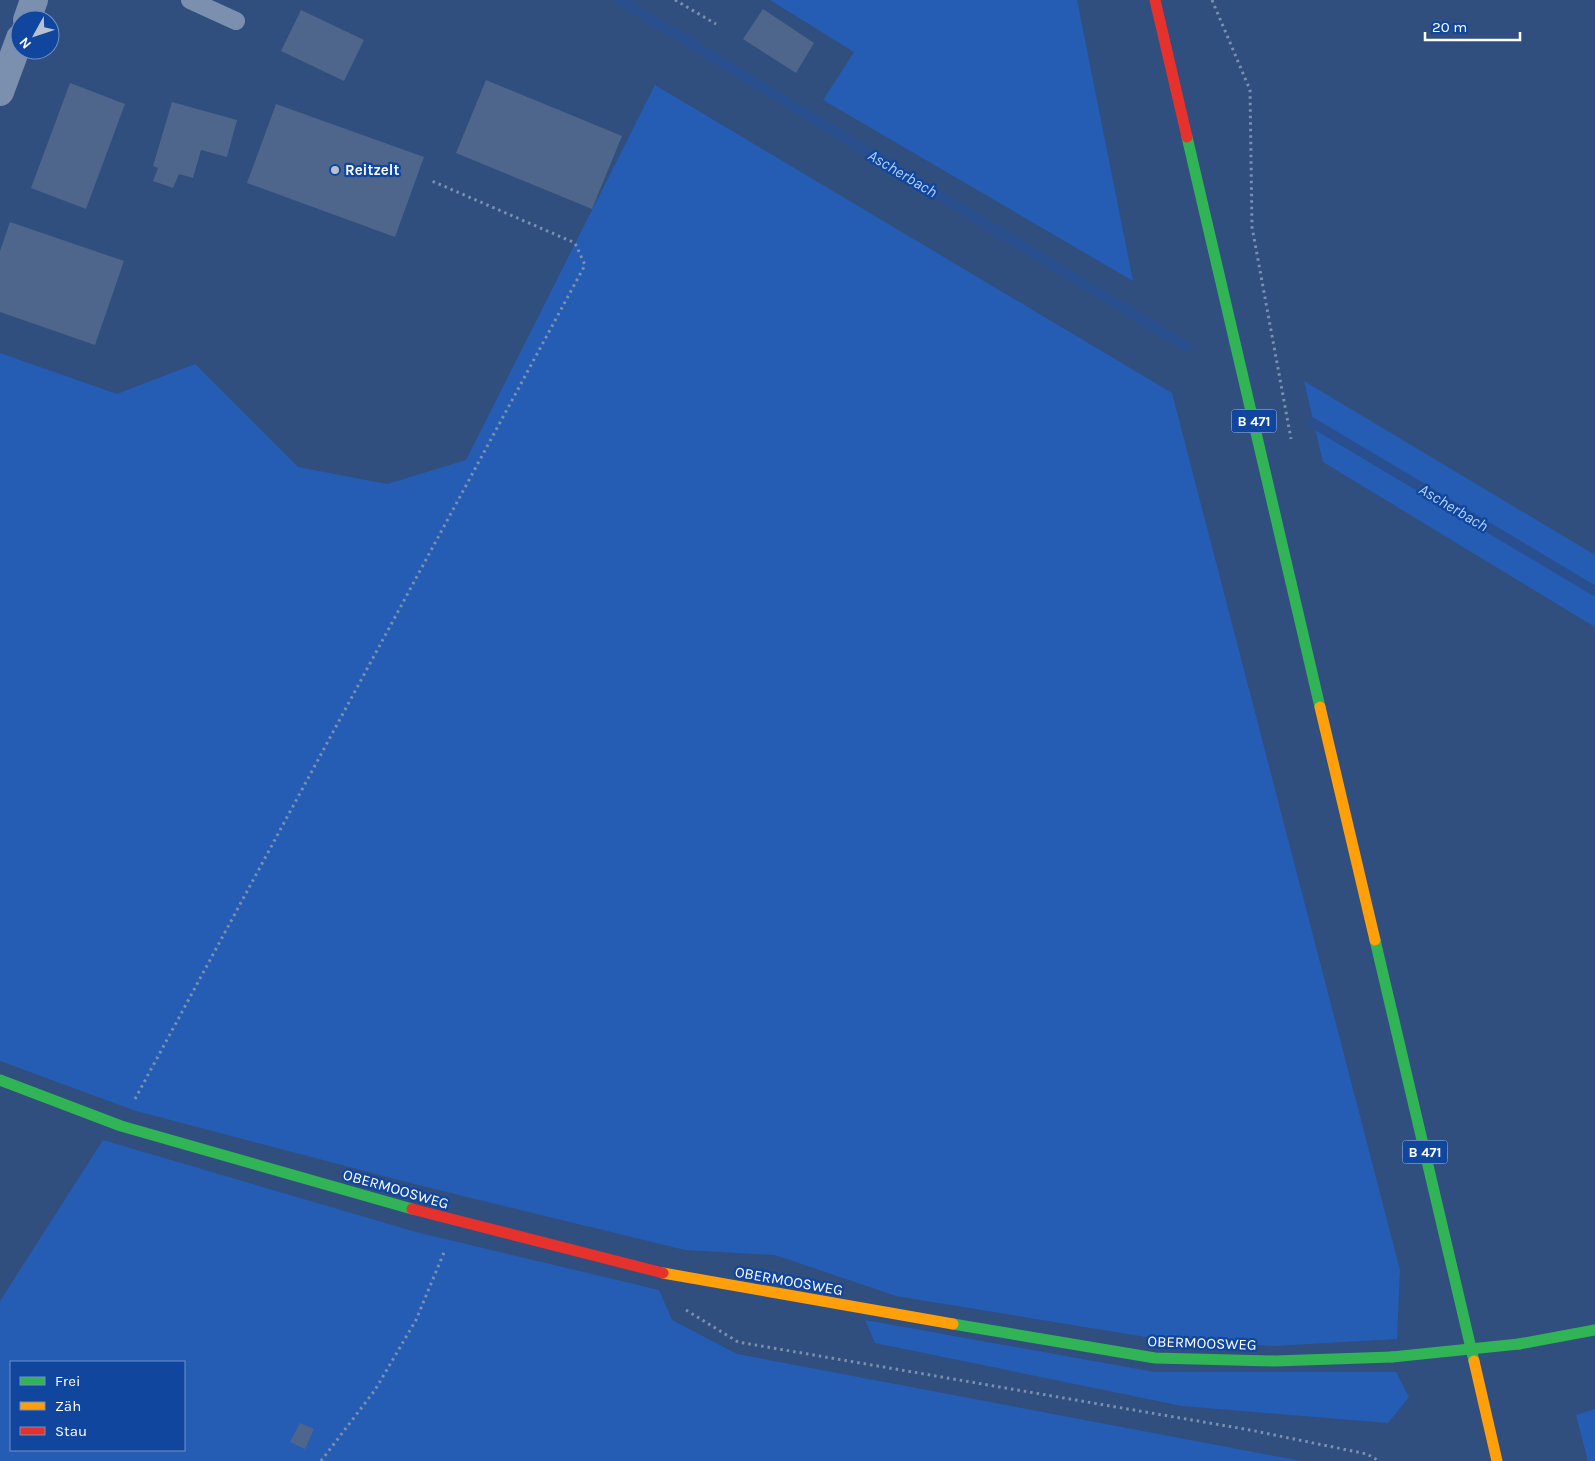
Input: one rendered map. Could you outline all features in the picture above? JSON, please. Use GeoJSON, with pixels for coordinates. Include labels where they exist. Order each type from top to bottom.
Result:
{"type":"FeatureCollection","features":[{"type":"Feature","properties":{"kind":"main road","name":"B 471"},"geometry":{"type":"LineString","coordinates":[[1155,0],[1497,1461]]}},
{"type":"Feature","properties":{"kind":"main road","name":"OBERMOOSWEG"},"geometry":{"type":"LineString","coordinates":[[0,1080],[121,1126],[456,1221],[679,1277],[1155,1358],[1275,1361],[1392,1357],[1519,1344],[1595,1330]]}},
{"type":"Feature","properties":{"kind":"street"},"geometry":{"type":"LineString","coordinates":[[0,92],[12,60]]}},
{"type":"Feature","properties":{"kind":"lane"},"geometry":{"type":"LineString","coordinates":[[190,0],[236,21]]}},
{"type":"Feature","properties":{"kind":"path"},"geometry":{"type":"LineString","coordinates":[[676,0],[716,24]]}},
{"type":"Feature","properties":{"kind":"path"},"geometry":{"type":"LineString","coordinates":[[1212,0],[1250,90],[1252,227],[1292,445]]}},
{"type":"Feature","properties":{"kind":"path"},"geometry":{"type":"LineString","coordinates":[[121,1126],[584,265],[576,244],[432,181]]}},
{"type":"Feature","properties":{"kind":"path"},"geometry":{"type":"LineString","coordinates":[[322,1461],[375,1390],[416,1320],[456,1221]]}},
{"type":"Feature","properties":{"kind":"path"},"geometry":{"type":"LineString","coordinates":[[679,1277],[681,1307],[738,1342],[1250,1430],[1367,1454],[1379,1461]]}},
{"type":"Feature","properties":{"kind":"shaded area"},"geometry":{"type":"Polygon","coordinates":[[[770,0],[1077,0],[1133,281],[823,100],[854,52],[770,0]]]}},
{"type":"Feature","properties":{"kind":"shaded area"},"geometry":{"type":"Polygon","coordinates":[[[655,85],[1172,393],[1400,1270],[1397,1339],[1274,1346],[1158,1339],[896,1296],[775,1255],[685,1250],[422,1186],[136,1111],[0,1061],[0,353],[117,394],[195,364],[298,467],[387,484],[466,460],[655,85]]]}},
{"type":"Feature","properties":{"kind":"shaded area"},"geometry":{"type":"Polygon","coordinates":[[[1304,381],[1595,555],[1595,627],[1323,462],[1304,381]]]}},
{"type":"Feature","properties":{"kind":"shaded area"},"geometry":{"type":"Polygon","coordinates":[[[103,1140],[416,1232],[659,1290],[672,1320],[737,1354],[1301,1461],[0,1461],[0,1301],[103,1140]]]}},
{"type":"Feature","properties":{"kind":"shaded area"},"geometry":{"type":"Polygon","coordinates":[[[865,1320],[1155,1372],[1396,1372],[1409,1397],[1388,1423],[1182,1406],[875,1343],[865,1320]]]}},
{"type":"Feature","properties":{"kind":"shaded area"},"geometry":{"type":"Polygon","coordinates":[[[1595,1409],[1595,1461],[1588,1461],[1576,1415],[1595,1409]]]}},
{"type":"Feature","properties":{"kind":"building"},"geometry":{"type":"Polygon","coordinates":[[[763,9],[814,43],[796,73],[743,39],[763,9]]]}},
{"type":"Feature","properties":{"kind":"building"},"geometry":{"type":"Polygon","coordinates":[[[301,10],[364,40],[344,81],[281,51],[301,10]]]}},
{"type":"Feature","properties":{"kind":"building"},"geometry":{"type":"Polygon","coordinates":[[[486,80],[622,136],[592,209],[456,153],[486,80]]]}},
{"type":"Feature","properties":{"kind":"building"},"geometry":{"type":"Polygon","coordinates":[[[70,83],[125,104],[86,209],[31,188],[70,83]]]}},
{"type":"Feature","properties":{"kind":"building"},"geometry":{"type":"Polygon","coordinates":[[[172,102],[237,120],[227,157],[201,150],[193,178],[179,174],[173,188],[153,181],[158,168],[153,166],[172,102]]]}},
{"type":"Feature","properties":{"kind":"building","name":"Reitzelt"},"geometry":{"type":"Polygon","coordinates":[[[276,104],[424,157],[395,237],[247,183],[276,104]]]}},
{"type":"Feature","properties":{"kind":"building"},"geometry":{"type":"Polygon","coordinates":[[[10,222],[124,261],[95,345],[0,312],[0,251],[10,222]]]}},
{"type":"Feature","properties":{"kind":"building"},"geometry":{"type":"Polygon","coordinates":[[[300,1423],[314,1429],[305,1449],[290,1442],[300,1423]]]}},
{"type":"Feature","properties":{"kind":"waterway","name":"Ascherbach"},"geometry":{"type":"LineString","coordinates":[[620,0],[1187,347]]}},
{"type":"Feature","properties":{"kind":"waterway","name":"Ascherbach"},"geometry":{"type":"LineString","coordinates":[[1313,423],[1595,591]]}},
{"type":"Feature","properties":{"kind":"traffic: fast"},"geometry":{"type":"LineString","coordinates":[[1187,137],[1320,707]]}},
{"type":"Feature","properties":{"kind":"traffic: fast"},"geometry":{"type":"LineString","coordinates":[[1375,940],[1474,1361]]}},
{"type":"Feature","properties":{"kind":"traffic: fast"},"geometry":{"type":"LineString","coordinates":[[0,1080],[121,1126],[412,1209]]}},
{"type":"Feature","properties":{"kind":"traffic: fast"},"geometry":{"type":"LineString","coordinates":[[953,1324],[1155,1358],[1275,1361],[1392,1357]]}},
{"type":"Feature","properties":{"kind":"traffic: fast"},"geometry":{"type":"LineString","coordinates":[[1519,1344],[1595,1330]]}},
{"type":"Feature","properties":{"kind":"traffic: fast"},"geometry":{"type":"LineString","coordinates":[[1392,1357],[1519,1344]]}},
{"type":"Feature","properties":{"kind":"traffic: slow"},"geometry":{"type":"LineString","coordinates":[[1320,707],[1375,940]]}},
{"type":"Feature","properties":{"kind":"traffic: slow"},"geometry":{"type":"LineString","coordinates":[[663,1273],[953,1324]]}},
{"type":"Feature","properties":{"kind":"traffic: slow"},"geometry":{"type":"LineString","coordinates":[[1474,1361],[1497,1461]]}},
{"type":"Feature","properties":{"kind":"traffic: jam"},"geometry":{"type":"LineString","coordinates":[[1155,0],[1187,137]]}},
{"type":"Feature","properties":{"kind":"traffic: jam"},"geometry":{"type":"LineString","coordinates":[[412,1209],[663,1273]]}},
{"type":"Feature","properties":{"kind":"place","name":"Reitzelt"},"geometry":{"type":"Point","coordinates":[335,170]}}]}
